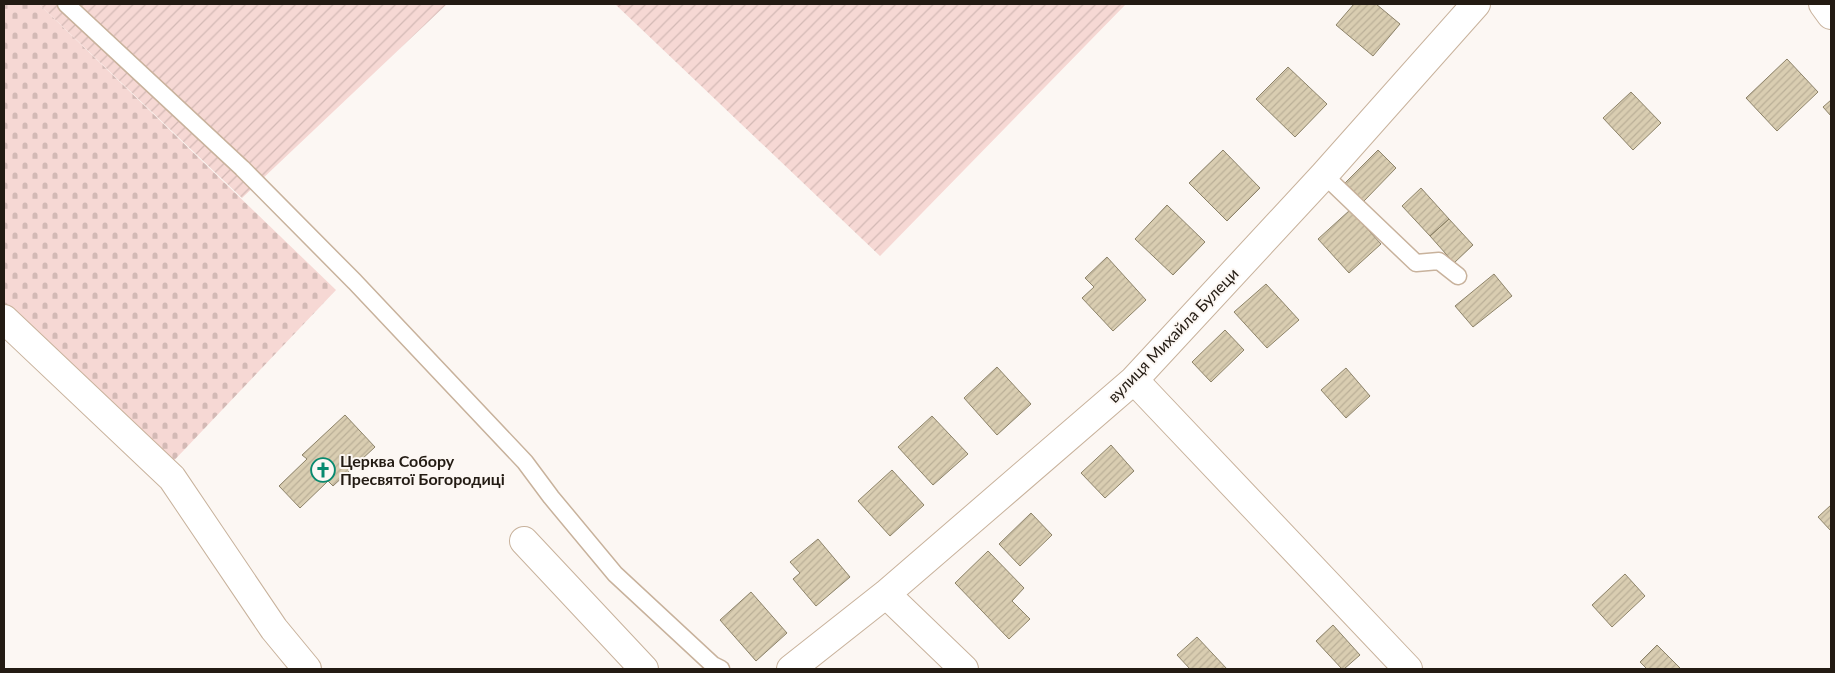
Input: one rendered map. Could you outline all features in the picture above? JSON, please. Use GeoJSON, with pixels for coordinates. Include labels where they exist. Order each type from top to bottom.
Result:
{"type":"FeatureCollection","features":[{"type":"Feature","properties":{"kind":"street","name":"вулиця Михайла Булеци"},"geometry":{"type":"LineString","coordinates":[[791,669],[886,594],[1134,380],[1324,175],[1476,4]]}},
{"type":"Feature","properties":{"kind":"street"},"geometry":{"type":"LineString","coordinates":[[1823,4],[1831,15]]}},
{"type":"Feature","properties":{"kind":"street"},"geometry":{"type":"LineString","coordinates":[[4,319],[172,478],[274,629],[307,669]]}},
{"type":"Feature","properties":{"kind":"street"},"geometry":{"type":"LineString","coordinates":[[1134,380],[1408,669]]}},
{"type":"Feature","properties":{"kind":"street"},"geometry":{"type":"LineString","coordinates":[[524,541],[644,669]]}},
{"type":"Feature","properties":{"kind":"street"},"geometry":{"type":"LineString","coordinates":[[886,594],[964,669]]}},
{"type":"Feature","properties":{"kind":"lane"},"geometry":{"type":"LineString","coordinates":[[66,4],[242,168],[348,275],[525,462],[552,498],[616,574],[713,665],[721,669]]}},
{"type":"Feature","properties":{"kind":"lane"},"geometry":{"type":"LineString","coordinates":[[1324,175],[1416,263],[1439,261],[1458,276]]}},
{"type":"Feature","properties":{"kind":"green space"},"geometry":{"type":"Polygon","coordinates":[[[4,4],[39,4],[336,290],[165,470],[4,319],[4,4]]]}},
{"type":"Feature","properties":{"kind":"green space"},"geometry":{"type":"Polygon","coordinates":[[[39,4],[447,4],[242,198],[39,4]]]}},
{"type":"Feature","properties":{"kind":"green space"},"geometry":{"type":"Polygon","coordinates":[[[615,4],[1126,4],[880,256],[615,4]]]}},
{"type":"Feature","properties":{"kind":"building"},"geometry":{"type":"Polygon","coordinates":[[[1354,4],[1376,4],[1400,24],[1373,56],[1336,25],[1354,4]]]}},
{"type":"Feature","properties":{"kind":"building"},"geometry":{"type":"Polygon","coordinates":[[[1787,59],[1818,92],[1777,131],[1746,98],[1787,59]]]}},
{"type":"Feature","properties":{"kind":"building"},"geometry":{"type":"Polygon","coordinates":[[[1288,67],[1327,104],[1295,137],[1256,99],[1288,67]]]}},
{"type":"Feature","properties":{"kind":"building"},"geometry":{"type":"Polygon","coordinates":[[[1631,92],[1661,123],[1633,150],[1603,118],[1631,92]]]}},
{"type":"Feature","properties":{"kind":"building"},"geometry":{"type":"Polygon","coordinates":[[[1831,100],[1831,116],[1823,107],[1831,100]]]}},
{"type":"Feature","properties":{"kind":"building"},"geometry":{"type":"Polygon","coordinates":[[[1223,150],[1260,188],[1227,221],[1189,183],[1223,150]]]}},
{"type":"Feature","properties":{"kind":"building"},"geometry":{"type":"Polygon","coordinates":[[[1378,150],[1396,168],[1364,201],[1345,183],[1378,150]]]}},
{"type":"Feature","properties":{"kind":"building"},"geometry":{"type":"Polygon","coordinates":[[[1421,188],[1449,219],[1430,236],[1402,206],[1421,188]]]}},
{"type":"Feature","properties":{"kind":"building"},"geometry":{"type":"Polygon","coordinates":[[[1167,205],[1205,242],[1173,275],[1135,239],[1167,205]]]}},
{"type":"Feature","properties":{"kind":"building"},"geometry":{"type":"Polygon","coordinates":[[[1350,210],[1381,244],[1349,273],[1318,239],[1350,210]]]}},
{"type":"Feature","properties":{"kind":"building"},"geometry":{"type":"Polygon","coordinates":[[[1449,219],[1473,245],[1454,263],[1430,236],[1449,219]]]}},
{"type":"Feature","properties":{"kind":"building"},"geometry":{"type":"Polygon","coordinates":[[[1107,257],[1146,300],[1113,331],[1082,298],[1094,287],[1085,278],[1107,257]]]}},
{"type":"Feature","properties":{"kind":"building"},"geometry":{"type":"Polygon","coordinates":[[[1494,274],[1512,296],[1473,327],[1455,306],[1494,274]]]}},
{"type":"Feature","properties":{"kind":"building"},"geometry":{"type":"Polygon","coordinates":[[[1266,284],[1299,320],[1267,348],[1234,312],[1266,284]]]}},
{"type":"Feature","properties":{"kind":"building"},"geometry":{"type":"Polygon","coordinates":[[[1225,330],[1244,350],[1211,382],[1192,362],[1225,330]]]}},
{"type":"Feature","properties":{"kind":"building"},"geometry":{"type":"Polygon","coordinates":[[[997,367],[1031,404],[997,435],[964,398],[997,367]]]}},
{"type":"Feature","properties":{"kind":"building"},"geometry":{"type":"Polygon","coordinates":[[[1346,368],[1370,396],[1346,418],[1321,390],[1346,368]]]}},
{"type":"Feature","properties":{"kind":"building","name":"Церква Собору Пресвятої Богородиці"},"geometry":{"type":"Polygon","coordinates":[[[345,415],[375,447],[333,486],[328,481],[300,508],[279,486],[307,459],[302,455],[345,415]]]}},
{"type":"Feature","properties":{"kind":"building"},"geometry":{"type":"Polygon","coordinates":[[[932,416],[968,454],[933,485],[898,447],[932,416]]]}},
{"type":"Feature","properties":{"kind":"building"},"geometry":{"type":"Polygon","coordinates":[[[1111,445],[1134,471],[1105,498],[1081,473],[1111,445]]]}},
{"type":"Feature","properties":{"kind":"building"},"geometry":{"type":"Polygon","coordinates":[[[892,470],[924,505],[890,536],[858,501],[892,470]]]}},
{"type":"Feature","properties":{"kind":"building"},"geometry":{"type":"Polygon","coordinates":[[[1831,505],[1831,531],[1818,517],[1831,505]]]}},
{"type":"Feature","properties":{"kind":"building"},"geometry":{"type":"Polygon","coordinates":[[[1031,513],[1052,535],[1020,566],[999,544],[1031,513]]]}},
{"type":"Feature","properties":{"kind":"building"},"geometry":{"type":"Polygon","coordinates":[[[818,539],[850,577],[816,606],[793,579],[800,573],[790,562],[818,539]]]}},
{"type":"Feature","properties":{"kind":"building"},"geometry":{"type":"Polygon","coordinates":[[[988,551],[1024,588],[1012,601],[1030,619],[1009,639],[955,583],[988,551]]]}},
{"type":"Feature","properties":{"kind":"building"},"geometry":{"type":"Polygon","coordinates":[[[1625,574],[1645,596],[1612,627],[1592,605],[1625,574]]]}},
{"type":"Feature","properties":{"kind":"building"},"geometry":{"type":"Polygon","coordinates":[[[751,592],[787,633],[756,661],[720,620],[751,592]]]}},
{"type":"Feature","properties":{"kind":"building"},"geometry":{"type":"Polygon","coordinates":[[[1333,625],[1360,655],[1344,669],[1316,641],[1333,625]]]}},
{"type":"Feature","properties":{"kind":"building"},"geometry":{"type":"Polygon","coordinates":[[[1197,637],[1227,669],[1190,669],[1177,655],[1197,637]]]}},
{"type":"Feature","properties":{"kind":"building"},"geometry":{"type":"Polygon","coordinates":[[[1657,645],[1681,669],[1647,669],[1640,662],[1657,645]]]}},
{"type":"Feature","properties":{"kind":"place","name":"Церква Собору Пресвятої Богородиці"},"geometry":{"type":"Point","coordinates":[323,470]}}]}
